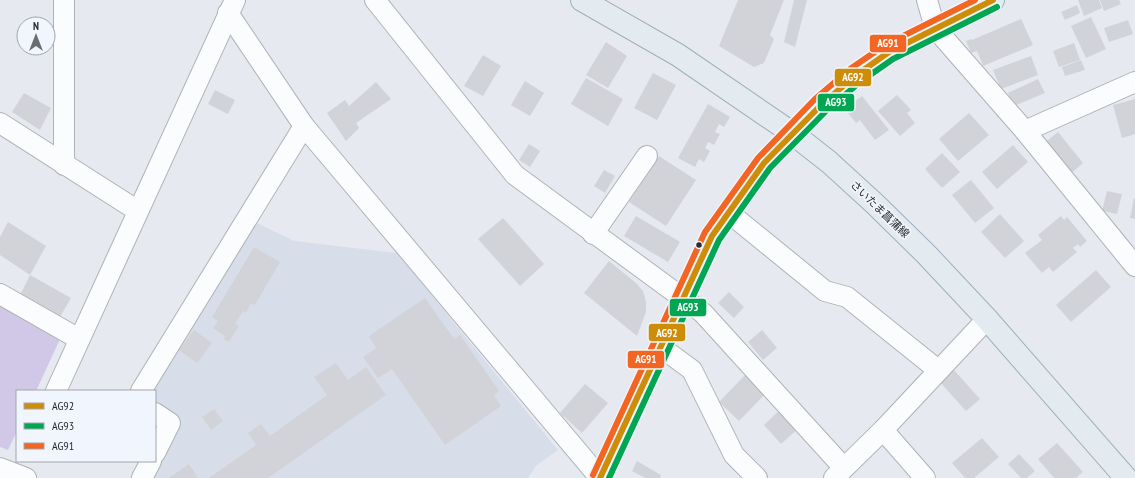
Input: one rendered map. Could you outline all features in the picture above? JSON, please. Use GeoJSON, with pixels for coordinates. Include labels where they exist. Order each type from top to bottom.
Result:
{"type":"FeatureCollection","features":[{"type":"Feature","properties":{"kind":"main road","name":"さいたま菖蒲線"},"geometry":{"type":"LineString","coordinates":[[582,0],[678,55],[792,132],[829,162],[875,204],[987,319],[1126,478]]}},
{"type":"Feature","properties":{"kind":"main road"},"geometry":{"type":"LineString","coordinates":[[600,478],[662,348],[682,299],[712,236],[764,163],[792,132],[855,76],[889,52],[993,0]]}},
{"type":"Feature","properties":{"kind":"street"},"geometry":{"type":"LineString","coordinates":[[64,0],[64,165]]}},
{"type":"Feature","properties":{"kind":"street"},"geometry":{"type":"LineString","coordinates":[[375,0],[515,175],[703,314],[839,473],[883,430],[987,319]]}},
{"type":"Feature","properties":{"kind":"street"},"geometry":{"type":"LineString","coordinates":[[927,0],[935,28],[1025,131],[1135,266]]}},
{"type":"Feature","properties":{"kind":"street"},"geometry":{"type":"LineString","coordinates":[[232,7],[304,126],[600,478]]}},
{"type":"Feature","properties":{"kind":"street"},"geometry":{"type":"LineString","coordinates":[[56,390],[232,7]]}},
{"type":"Feature","properties":{"kind":"street"},"geometry":{"type":"LineString","coordinates":[[1025,131],[1135,82]]}},
{"type":"Feature","properties":{"kind":"street"},"geometry":{"type":"LineString","coordinates":[[0,123],[138,212]]}},
{"type":"Feature","properties":{"kind":"street"},"geometry":{"type":"LineString","coordinates":[[141,390],[304,126]]}},
{"type":"Feature","properties":{"kind":"street"},"geometry":{"type":"LineString","coordinates":[[593,234],[647,156]]}},
{"type":"Feature","properties":{"kind":"street"},"geometry":{"type":"LineString","coordinates":[[728,212],[824,291],[847,297],[938,370]]}},
{"type":"Feature","properties":{"kind":"street"},"geometry":{"type":"LineString","coordinates":[[0,294],[79,340]]}},
{"type":"Feature","properties":{"kind":"street"},"geometry":{"type":"LineString","coordinates":[[662,348],[692,370],[734,455],[757,478]]}},
{"type":"Feature","properties":{"kind":"street"},"geometry":{"type":"LineString","coordinates":[[156,414],[170,423],[156,451]]}},
{"type":"Feature","properties":{"kind":"street"},"geometry":{"type":"LineString","coordinates":[[883,430],[925,478]]}},
{"type":"Feature","properties":{"kind":"street"},"geometry":{"type":"LineString","coordinates":[[142,478],[150,462]]}},
{"type":"Feature","properties":{"kind":"shaded area"},"geometry":{"type":"Polygon","coordinates":[[[253,221],[294,241],[397,253],[558,450],[536,466],[528,478],[149,478],[177,421],[156,405],[156,390],[147,390],[253,221]]]}},
{"type":"Feature","properties":{"kind":"shaded area"},"geometry":{"type":"Polygon","coordinates":[[[0,301],[61,337],[36,390],[16,390],[16,433],[8,450],[0,447],[0,301]]]}},
{"type":"Feature","properties":{"kind":"building"},"geometry":{"type":"Polygon","coordinates":[[[738,0],[784,0],[770,35],[774,39],[764,63],[754,67],[719,46],[738,0]]]}},
{"type":"Feature","properties":{"kind":"building"},"geometry":{"type":"Polygon","coordinates":[[[794,0],[807,0],[795,47],[784,42],[794,0]]]}},
{"type":"Feature","properties":{"kind":"building"},"geometry":{"type":"Polygon","coordinates":[[[1078,0],[1099,0],[1102,8],[1084,16],[1078,0]]]}},
{"type":"Feature","properties":{"kind":"building"},"geometry":{"type":"Polygon","coordinates":[[[1100,0],[1119,0],[1121,4],[1104,11],[1100,0]]]}},
{"type":"Feature","properties":{"kind":"building"},"geometry":{"type":"Polygon","coordinates":[[[1077,5],[1080,13],[1065,20],[1061,12],[1077,5]]]}},
{"type":"Feature","properties":{"kind":"building"},"geometry":{"type":"Polygon","coordinates":[[[1091,17],[1106,49],[1086,58],[1071,26],[1091,17]]]}},
{"type":"Feature","properties":{"kind":"building"},"geometry":{"type":"Polygon","coordinates":[[[1021,19],[1033,45],[983,66],[977,51],[971,53],[966,41],[972,40],[1021,19]]]}},
{"type":"Feature","properties":{"kind":"building"},"geometry":{"type":"Polygon","coordinates":[[[1128,20],[1133,34],[1109,42],[1104,28],[1128,20]]]}},
{"type":"Feature","properties":{"kind":"building"},"geometry":{"type":"Polygon","coordinates":[[[606,42],[627,56],[608,88],[586,75],[606,42]]]}},
{"type":"Feature","properties":{"kind":"building"},"geometry":{"type":"Polygon","coordinates":[[[1074,43],[1080,60],[1059,67],[1053,51],[1074,43]]]}},
{"type":"Feature","properties":{"kind":"building"},"geometry":{"type":"Polygon","coordinates":[[[483,55],[501,66],[483,96],[464,86],[483,55]]]}},
{"type":"Feature","properties":{"kind":"building"},"geometry":{"type":"Polygon","coordinates":[[[1031,56],[1038,75],[1001,89],[993,70],[1031,56]]]}},
{"type":"Feature","properties":{"kind":"building"},"geometry":{"type":"Polygon","coordinates":[[[1081,60],[1085,70],[1065,76],[1062,67],[1081,60]]]}},
{"type":"Feature","properties":{"kind":"building"},"geometry":{"type":"Polygon","coordinates":[[[653,73],[676,85],[657,120],[634,108],[653,73]]]}},
{"type":"Feature","properties":{"kind":"building"},"geometry":{"type":"Polygon","coordinates":[[[586,78],[623,99],[608,126],[571,104],[586,78]]]}},
{"type":"Feature","properties":{"kind":"building"},"geometry":{"type":"Polygon","coordinates":[[[1038,79],[1045,93],[1014,106],[1008,93],[1038,79]]]}},
{"type":"Feature","properties":{"kind":"building"},"geometry":{"type":"Polygon","coordinates":[[[525,81],[544,93],[530,116],[511,105],[525,81]]]}},
{"type":"Feature","properties":{"kind":"building"},"geometry":{"type":"Polygon","coordinates":[[[376,82],[391,99],[356,123],[359,128],[346,141],[327,113],[345,100],[349,106],[376,82]]]}},
{"type":"Feature","properties":{"kind":"building"},"geometry":{"type":"Polygon","coordinates":[[[215,90],[235,100],[228,114],[208,104],[215,90]]]}},
{"type":"Feature","properties":{"kind":"building"},"geometry":{"type":"Polygon","coordinates":[[[24,93],[51,108],[40,130],[12,112],[24,93]]]}},
{"type":"Feature","properties":{"kind":"building"},"geometry":{"type":"Polygon","coordinates":[[[897,95],[911,110],[907,113],[915,123],[900,136],[878,111],[897,95]]]}},
{"type":"Feature","properties":{"kind":"building"},"geometry":{"type":"Polygon","coordinates":[[[862,96],[889,130],[875,140],[860,120],[856,123],[845,109],[862,96]]]}},
{"type":"Feature","properties":{"kind":"building"},"geometry":{"type":"Polygon","coordinates":[[[1135,99],[1135,134],[1122,138],[1113,105],[1135,99]]]}},
{"type":"Feature","properties":{"kind":"building"},"geometry":{"type":"Polygon","coordinates":[[[708,104],[730,117],[724,127],[719,124],[715,132],[720,134],[714,145],[708,142],[705,148],[710,151],[704,162],[699,159],[695,167],[678,158],[708,104]]]}},
{"type":"Feature","properties":{"kind":"building"},"geometry":{"type":"Polygon","coordinates":[[[969,113],[989,135],[958,161],[939,139],[969,113]]]}},
{"type":"Feature","properties":{"kind":"building"},"geometry":{"type":"Polygon","coordinates":[[[1058,132],[1083,163],[1068,176],[1042,145],[1058,132]]]}},
{"type":"Feature","properties":{"kind":"building"},"geometry":{"type":"Polygon","coordinates":[[[529,144],[540,151],[530,167],[519,160],[529,144]]]}},
{"type":"Feature","properties":{"kind":"building"},"geometry":{"type":"Polygon","coordinates":[[[1013,145],[1028,162],[997,189],[982,172],[1013,145]]]}},
{"type":"Feature","properties":{"kind":"building"},"geometry":{"type":"Polygon","coordinates":[[[942,153],[960,172],[942,188],[925,169],[942,153]]]}},
{"type":"Feature","properties":{"kind":"building"},"geometry":{"type":"Polygon","coordinates":[[[659,156],[696,180],[666,226],[629,202],[659,156]]]}},
{"type":"Feature","properties":{"kind":"building"},"geometry":{"type":"Polygon","coordinates":[[[604,170],[615,176],[605,193],[594,186],[604,170]]]}},
{"type":"Feature","properties":{"kind":"building"},"geometry":{"type":"Polygon","coordinates":[[[971,180],[994,208],[975,223],[952,195],[971,180]]]}},
{"type":"Feature","properties":{"kind":"building"},"geometry":{"type":"Polygon","coordinates":[[[1107,191],[1122,194],[1117,214],[1102,211],[1107,191]]]}},
{"type":"Feature","properties":{"kind":"building"},"geometry":{"type":"Polygon","coordinates":[[[1135,198],[1135,219],[1130,218],[1135,198]]]}},
{"type":"Feature","properties":{"kind":"building"},"geometry":{"type":"Polygon","coordinates":[[[1000,214],[1024,241],[1005,258],[981,232],[1000,214]]]}},
{"type":"Feature","properties":{"kind":"building"},"geometry":{"type":"Polygon","coordinates":[[[636,216],[680,242],[668,262],[624,236],[636,216]]]}},
{"type":"Feature","properties":{"kind":"building"},"geometry":{"type":"Polygon","coordinates":[[[1061,216],[1064,220],[1067,217],[1087,241],[1080,247],[1078,244],[1073,248],[1077,252],[1053,272],[1049,267],[1042,273],[1025,253],[1042,240],[1038,235],[1061,216]]]}},
{"type":"Feature","properties":{"kind":"building"},"geometry":{"type":"Polygon","coordinates":[[[503,218],[544,264],[520,286],[478,239],[503,218]]]}},
{"type":"Feature","properties":{"kind":"building"},"geometry":{"type":"Polygon","coordinates":[[[8,222],[46,246],[30,275],[0,255],[0,237],[8,222]]]}},
{"type":"Feature","properties":{"kind":"building"},"geometry":{"type":"Polygon","coordinates":[[[254,247],[280,262],[255,305],[251,303],[246,313],[243,311],[235,324],[239,326],[229,342],[224,339],[225,336],[213,328],[218,321],[212,317],[254,247]]]}},
{"type":"Feature","properties":{"kind":"building"},"geometry":{"type":"Polygon","coordinates":[[[609,261],[636,283],[643,291],[646,302],[646,312],[637,336],[584,293],[609,261]]]}},
{"type":"Feature","properties":{"kind":"building"},"geometry":{"type":"Polygon","coordinates":[[[1096,270],[1111,287],[1071,322],[1056,305],[1096,270]]]}},
{"type":"Feature","properties":{"kind":"building"},"geometry":{"type":"Polygon","coordinates":[[[30,275],[71,298],[60,317],[20,295],[30,275]]]}},
{"type":"Feature","properties":{"kind":"building"},"geometry":{"type":"Polygon","coordinates":[[[729,292],[744,307],[734,318],[718,303],[729,292]]]}},
{"type":"Feature","properties":{"kind":"building"},"geometry":{"type":"Polygon","coordinates":[[[425,298],[454,339],[460,335],[499,391],[494,395],[501,406],[445,445],[392,369],[378,378],[363,357],[376,348],[369,336],[425,298]]]}},
{"type":"Feature","properties":{"kind":"building"},"geometry":{"type":"Polygon","coordinates":[[[194,330],[212,343],[197,363],[179,350],[194,330]]]}},
{"type":"Feature","properties":{"kind":"building"},"geometry":{"type":"Polygon","coordinates":[[[762,330],[777,348],[763,360],[748,342],[762,330]]]}},
{"type":"Feature","properties":{"kind":"building"},"geometry":{"type":"Polygon","coordinates":[[[336,363],[348,380],[366,367],[386,395],[268,478],[209,478],[256,445],[248,433],[261,424],[270,436],[327,395],[314,377],[336,363]]]}},
{"type":"Feature","properties":{"kind":"building"},"geometry":{"type":"Polygon","coordinates":[[[953,369],[980,399],[966,411],[939,381],[953,369]]]}},
{"type":"Feature","properties":{"kind":"building"},"geometry":{"type":"Polygon","coordinates":[[[748,372],[768,391],[739,421],[719,402],[748,372]]]}},
{"type":"Feature","properties":{"kind":"building"},"geometry":{"type":"Polygon","coordinates":[[[585,384],[608,403],[582,433],[560,413],[585,384]]]}},
{"type":"Feature","properties":{"kind":"building"},"geometry":{"type":"Polygon","coordinates":[[[783,407],[801,426],[781,444],[764,425],[783,407]]]}},
{"type":"Feature","properties":{"kind":"building"},"geometry":{"type":"Polygon","coordinates":[[[214,409],[223,421],[211,430],[202,417],[214,409]]]}},
{"type":"Feature","properties":{"kind":"building"},"geometry":{"type":"Polygon","coordinates":[[[982,438],[999,457],[974,478],[965,478],[952,463],[982,438]]]}},
{"type":"Feature","properties":{"kind":"building"},"geometry":{"type":"Polygon","coordinates":[[[1057,443],[1083,472],[1076,478],[1054,478],[1038,459],[1057,443]]]}},
{"type":"Feature","properties":{"kind":"building"},"geometry":{"type":"Polygon","coordinates":[[[1019,454],[1035,471],[1027,478],[1021,478],[1008,464],[1019,454]]]}},
{"type":"Feature","properties":{"kind":"building"},"geometry":{"type":"Polygon","coordinates":[[[637,461],[661,475],[660,478],[645,478],[632,471],[637,461]]]}},
{"type":"Feature","properties":{"kind":"building"},"geometry":{"type":"Polygon","coordinates":[[[189,464],[198,478],[169,478],[189,464]]]}},
{"type":"Feature","properties":{"kind":"transit line","name":"AG91"},"geometry":{"type":"LineString","coordinates":[[593,475],[705,232],[758,158],[815,99],[850,69],[885,45],[975,0]]}},
{"type":"Feature","properties":{"kind":"transit line","name":"AG92"},"geometry":{"type":"LineString","coordinates":[[600,478],[712,236],[764,163],[821,105],[855,76],[889,52],[993,0]]}},
{"type":"Feature","properties":{"kind":"transit line","name":"AG93"},"geometry":{"type":"LineString","coordinates":[[609,478],[719,240],[770,168],[826,111],[860,82],[893,59],[997,7]]}}]}
